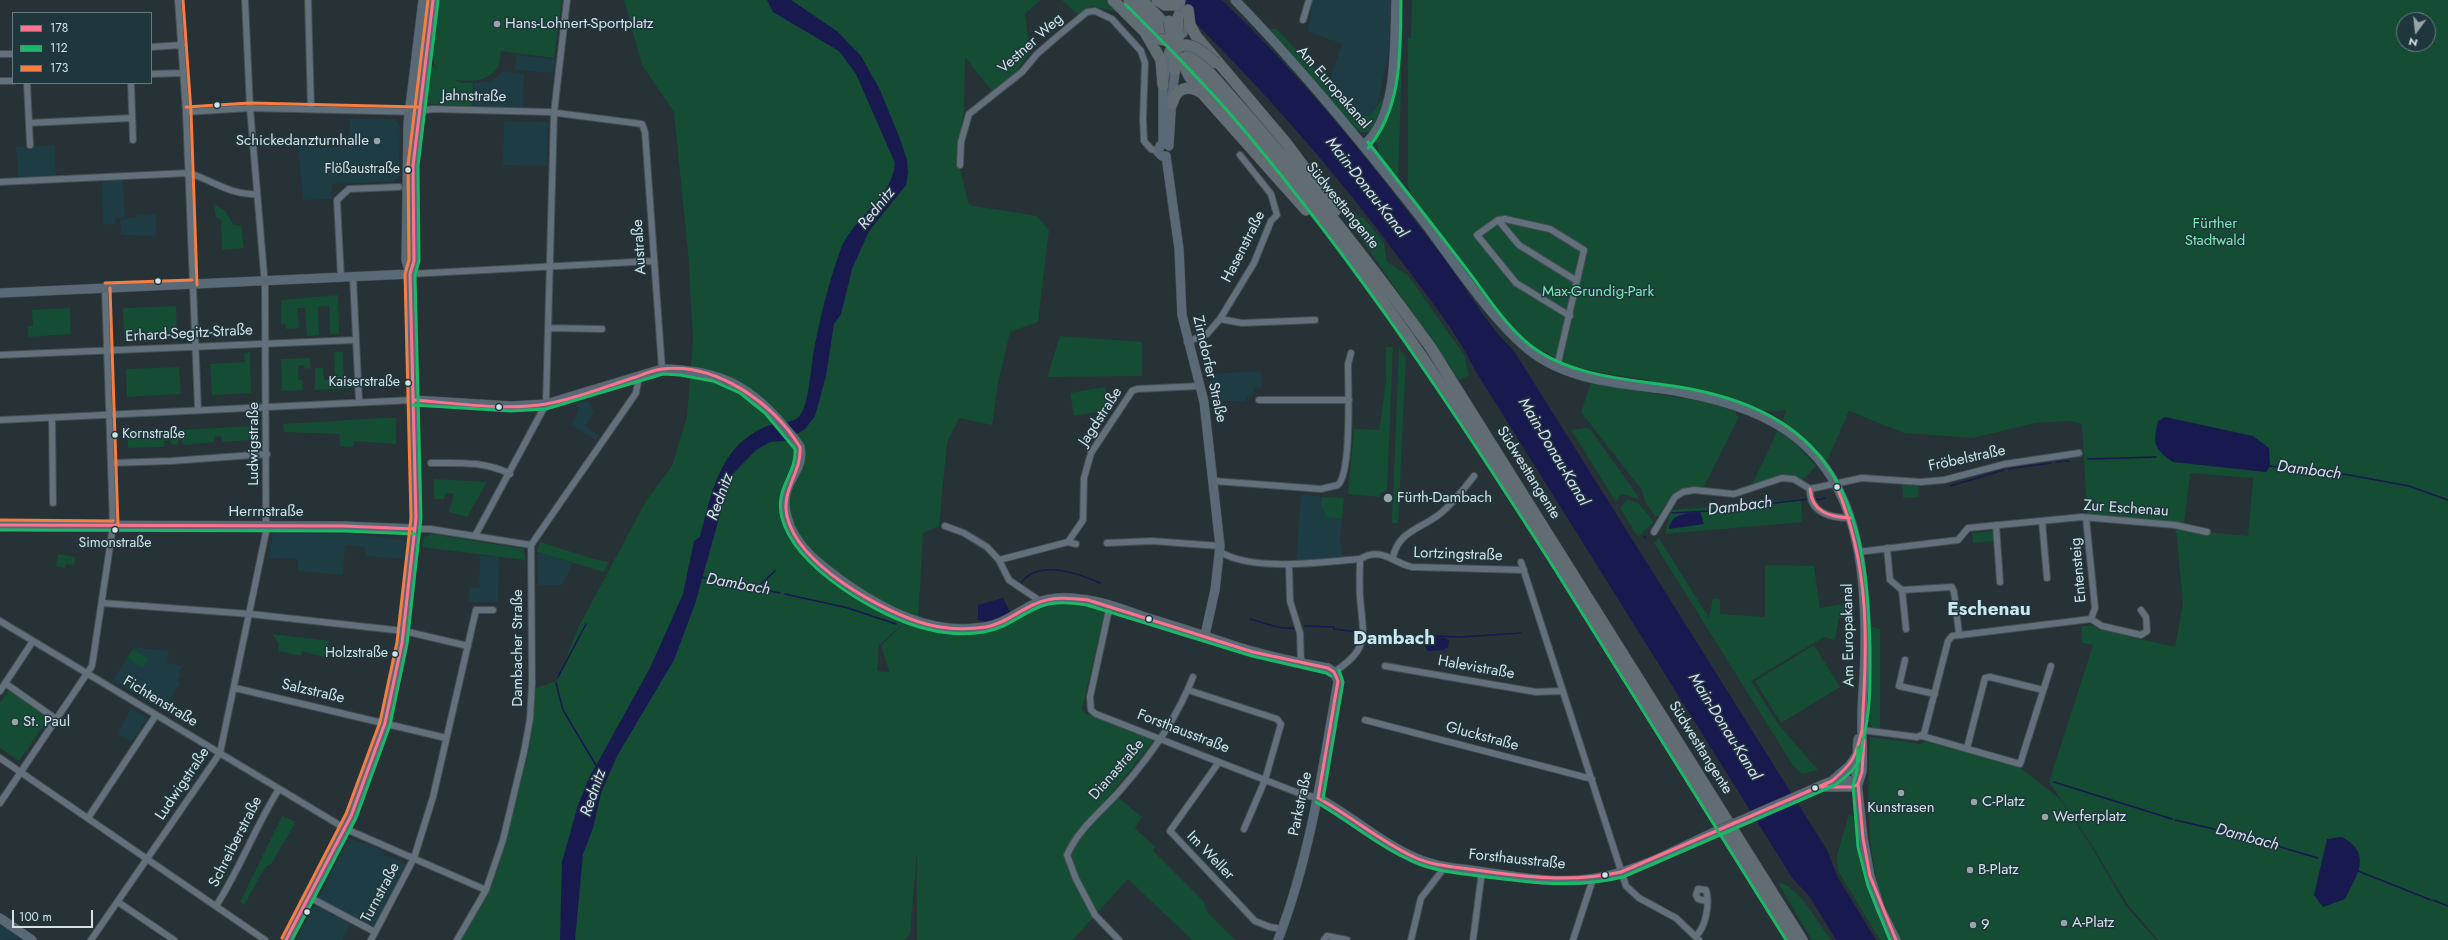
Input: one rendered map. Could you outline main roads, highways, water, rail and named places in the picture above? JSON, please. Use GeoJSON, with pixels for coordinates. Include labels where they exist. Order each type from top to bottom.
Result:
{"type":"FeatureCollection","features":[{"type":"Feature","properties":{"kind":"highway"},"geometry":{"type":"LineString","coordinates":[[1113,0],[1144,31],[1174,48],[1195,47],[1217,64]]}},
{"type":"Feature","properties":{"kind":"highway","name":"Südwesttangente"},"geometry":{"type":"LineString","coordinates":[[1129,0],[1272,156],[1360,268],[1480,442],[1792,940]]}},
{"type":"Feature","properties":{"kind":"highway","name":"Südwesttangente"},"geometry":{"type":"LineString","coordinates":[[1142,0],[1174,48],[1241,105],[1373,268],[1431,348],[1484,430],[1802,940]]}},
{"type":"Feature","properties":{"kind":"highway"},"geometry":{"type":"LineString","coordinates":[[1156,0],[1169,21],[1174,48],[1202,93],[1334,243],[1360,268]]}},
{"type":"Feature","properties":{"kind":"highway"},"geometry":{"type":"LineString","coordinates":[[1156,0],[1165,5],[1172,6],[1180,0]]}},
{"type":"Feature","properties":{"kind":"highway"},"geometry":{"type":"LineString","coordinates":[[1188,10],[1189,20],[1194,34],[1217,64],[1305,168],[1366,252],[1373,268]]}},
{"type":"Feature","properties":{"kind":"highway"},"geometry":{"type":"LineString","coordinates":[[1174,48],[1178,17]]}},
{"type":"Feature","properties":{"kind":"highway"},"geometry":{"type":"LineString","coordinates":[[1144,31],[1160,60],[1163,85]]}},
{"type":"Feature","properties":{"kind":"highway"},"geometry":{"type":"LineString","coordinates":[[1172,104],[1175,94],[1183,89],[1193,88],[1202,93]]}},
{"type":"Feature","properties":{"kind":"main road"},"geometry":{"type":"LineString","coordinates":[[414,111],[423,0]]}},
{"type":"Feature","properties":{"kind":"main road"},"geometry":{"type":"LineString","coordinates":[[286,940],[346,829],[385,723],[404,631],[415,529],[410,274],[406,260],[407,147],[433,0]]}},
{"type":"Feature","properties":{"kind":"main road"},"geometry":{"type":"LineString","coordinates":[[1178,17],[1180,0]]}},
{"type":"Feature","properties":{"kind":"main road","name":"Am Europakanal"},"geometry":{"type":"LineString","coordinates":[[1235,0],[1293,62],[1364,145],[1498,318],[1528,350],[1557,367],[1592,378],[1710,399],[1738,406],[1764,417],[1784,429],[1811,450],[1824,465],[1836,485],[1850,518],[1858,552],[1865,616],[1862,730],[1856,756],[1860,815],[1870,876],[1880,908],[1896,940]]}},
{"type":"Feature","properties":{"kind":"main road"},"geometry":{"type":"LineString","coordinates":[[1364,145],[1376,134],[1388,109],[1396,0]]}},
{"type":"Feature","properties":{"kind":"main road"},"geometry":{"type":"LineString","coordinates":[[1163,147],[1163,85],[1174,48],[1188,10]]}},
{"type":"Feature","properties":{"kind":"main road"},"geometry":{"type":"LineString","coordinates":[[1163,147],[1172,104],[1174,48]]}},
{"type":"Feature","properties":{"kind":"main road","name":"Zirndorfer Straße"},"geometry":{"type":"LineString","coordinates":[[1163,147],[1160,155],[1166,156],[1179,249],[1182,315],[1187,342],[1200,386],[1214,481],[1220,549],[1215,590],[1205,635]]}},
{"type":"Feature","properties":{"kind":"main road"},"geometry":{"type":"LineString","coordinates":[[0,293],[410,274]]}},
{"type":"Feature","properties":{"kind":"main road"},"geometry":{"type":"LineString","coordinates":[[412,400],[511,406],[546,404],[662,369],[703,373],[732,382],[754,395],[794,438],[800,447],[801,460],[787,485],[785,500],[786,514],[794,535],[811,556],[869,599],[892,612],[922,622],[950,627],[974,628],[999,623],[1040,601],[1052,598],[1080,599],[1110,605],[1205,635]]}},
{"type":"Feature","properties":{"kind":"main road","name":"Herrnstraße"},"geometry":{"type":"LineString","coordinates":[[0,526],[267,526],[415,529]]}},
{"type":"Feature","properties":{"kind":"main road","name":"Parkstraße"},"geometry":{"type":"LineString","coordinates":[[1205,635],[1256,653],[1328,668],[1334,672],[1338,681],[1318,798],[1278,940]]}},
{"type":"Feature","properties":{"kind":"main road","name":"Am Europakanal"},"geometry":{"type":"LineString","coordinates":[[1858,784],[1862,772],[1864,740],[1862,730]]}},
{"type":"Feature","properties":{"kind":"main road","name":"Forsthausstraße"},"geometry":{"type":"LineString","coordinates":[[1318,798],[1406,854],[1445,867],[1525,878],[1593,879],[1621,872],[1818,788],[1832,780],[1850,765],[1856,756]]}},
{"type":"Feature","properties":{"kind":"main road"},"geometry":{"type":"LineString","coordinates":[[1832,780],[1847,779],[1858,784]]}},
{"type":"Feature","properties":{"kind":"main road","name":"Forsthausstraße"},"geometry":{"type":"LineString","coordinates":[[1818,788],[1853,787],[1858,784]]}},
{"type":"Feature","properties":{"kind":"main road"},"geometry":{"type":"LineString","coordinates":[[0,918],[32,940]]}},
{"type":"Feature","properties":{"kind":"water","name":"Rednitz"},"geometry":{"type":"Polygon","coordinates":[[[767,0],[791,0],[838,32],[861,56],[880,90],[900,139],[907,160],[908,173],[906,185],[869,231],[852,269],[841,314],[834,324],[826,376],[815,416],[805,429],[785,441],[770,442],[756,450],[727,480],[719,518],[695,604],[674,660],[617,756],[601,793],[593,828],[583,854],[575,940],[560,940],[562,862],[578,805],[589,778],[650,668],[683,594],[694,541],[700,537],[714,487],[729,456],[740,444],[753,433],[770,425],[792,421],[802,412],[808,394],[813,356],[821,316],[840,251],[853,228],[887,188],[895,163],[856,74],[839,51],[773,12],[767,0]]]}},
{"type":"Feature","properties":{"kind":"water","name":"Main-Donau-Kanal"},"geometry":{"type":"Polygon","coordinates":[[[1172,0],[1222,0],[1274,52],[1299,79],[1370,163],[1441,254],[1490,323],[1514,351],[1827,850],[1838,878],[1876,940],[1836,940],[1810,897],[1793,879],[1441,314],[1376,227],[1293,126],[1234,62],[1172,0]]]}},
{"type":"Feature","properties":{"kind":"water"},"geometry":{"type":"Polygon","coordinates":[[[2165,417],[2253,436],[2269,448],[2270,466],[2266,472],[2173,462],[2158,449],[2155,440],[2158,421],[2165,417]]]}},
{"type":"Feature","properties":{"kind":"water"},"geometry":{"type":"Polygon","coordinates":[[[1700,511],[1704,524],[1669,529],[1670,524],[1676,517],[1700,511]]]}},
{"type":"Feature","properties":{"kind":"water"},"geometry":{"type":"Polygon","coordinates":[[[1003,598],[1010,612],[987,622],[978,620],[978,605],[1003,598]]]}},
{"type":"Feature","properties":{"kind":"water"},"geometry":{"type":"Polygon","coordinates":[[[1434,637],[1446,638],[1449,641],[1448,647],[1444,650],[1428,651],[1423,644],[1425,640],[1434,637]]]}},
{"type":"Feature","properties":{"kind":"water"},"geometry":{"type":"Polygon","coordinates":[[[2342,837],[2352,844],[2357,850],[2360,858],[2360,865],[2354,882],[2345,899],[2323,907],[2314,895],[2327,839],[2342,837]]]}},
{"type":"Feature","properties":{"kind":"waterway","name":"Dambach"},"geometry":{"type":"LineString","coordinates":[[2088,459],[2156,457]]}},
{"type":"Feature","properties":{"kind":"waterway","name":"Dambach"},"geometry":{"type":"LineString","coordinates":[[2056,462],[2069,461]]}},
{"type":"Feature","properties":{"kind":"waterway","name":"Dambach"},"geometry":{"type":"LineString","coordinates":[[2008,469],[2051,463]]}},
{"type":"Feature","properties":{"kind":"waterway","name":"Dambach"},"geometry":{"type":"LineString","coordinates":[[2270,466],[2349,475],[2409,486],[2448,500]]}},
{"type":"Feature","properties":{"kind":"waterway","name":"Dambach"},"geometry":{"type":"LineString","coordinates":[[1950,486],[2004,470]]}},
{"type":"Feature","properties":{"kind":"waterway","name":"Dambach"},"geometry":{"type":"LineString","coordinates":[[1814,498],[1819,500],[1825,498]]}},
{"type":"Feature","properties":{"kind":"waterway","name":"Dambach"},"geometry":{"type":"LineString","coordinates":[[1672,513],[1708,511],[1808,499]]}},
{"type":"Feature","properties":{"kind":"waterway","name":"Dambach"},"geometry":{"type":"LineString","coordinates":[[1020,585],[1027,577],[1036,572],[1046,570],[1069,572],[1100,583]]}},
{"type":"Feature","properties":{"kind":"waterway"},"geometry":{"type":"LineString","coordinates":[[758,587],[775,571]]}},
{"type":"Feature","properties":{"kind":"waterway","name":"Dambach"},"geometry":{"type":"LineString","coordinates":[[700,577],[780,593]]}},
{"type":"Feature","properties":{"kind":"waterway","name":"Dambach"},"geometry":{"type":"LineString","coordinates":[[785,594],[848,608],[896,624]]}},
{"type":"Feature","properties":{"kind":"waterway","name":"Dambach"},"geometry":{"type":"LineString","coordinates":[[1250,619],[1278,627],[1296,628]]}},
{"type":"Feature","properties":{"kind":"waterway"},"geometry":{"type":"LineString","coordinates":[[558,677],[586,624]]}},
{"type":"Feature","properties":{"kind":"waterway","name":"Dambach"},"geometry":{"type":"LineString","coordinates":[[1305,626],[1334,627],[1334,629],[1358,632]]}},
{"type":"Feature","properties":{"kind":"waterway","name":"Dambach"},"geometry":{"type":"LineString","coordinates":[[1435,636],[1460,637],[1521,633]]}},
{"type":"Feature","properties":{"kind":"waterway","name":"Rednitz"},"geometry":{"type":"LineString","coordinates":[[556,683],[563,710],[597,767]]}},
{"type":"Feature","properties":{"kind":"waterway","name":"Dambach"},"geometry":{"type":"LineString","coordinates":[[2054,782],[2172,819]]}},
{"type":"Feature","properties":{"kind":"waterway","name":"Dambach"},"geometry":{"type":"LineString","coordinates":[[2175,820],[2236,834],[2318,858]]}},
{"type":"Feature","properties":{"kind":"waterway","name":"Dambach"},"geometry":{"type":"LineString","coordinates":[[2358,871],[2431,900]]}},
{"type":"Feature","properties":{"kind":"waterway","name":"Dambach"},"geometry":{"type":"LineString","coordinates":[[2433,900],[2448,906]]}},
{"type":"Feature","properties":{"kind":"place","name":"Hans-Lohnert-Sportplatz"},"geometry":{"type":"Point","coordinates":[497,24]}},
{"type":"Feature","properties":{"kind":"place","name":"Schickedanzturnhalle"},"geometry":{"type":"Point","coordinates":[377,141]}},
{"type":"Feature","properties":{"kind":"place","name":"Flößaustraße"},"geometry":{"type":"Point","coordinates":[408,170]}},
{"type":"Feature","properties":{"kind":"place","name":"Kaiserstraße"},"geometry":{"type":"Point","coordinates":[408,383]}},
{"type":"Feature","properties":{"kind":"place","name":"Kornstraße"},"geometry":{"type":"Point","coordinates":[115,435]}},
{"type":"Feature","properties":{"kind":"place","name":"Fürth-Dambach"},"geometry":{"type":"Point","coordinates":[1388,498]}},
{"type":"Feature","properties":{"kind":"place","name":"Simonstraße"},"geometry":{"type":"Point","coordinates":[115,530]}},
{"type":"Feature","properties":{"kind":"place","name":"Holzstraße"},"geometry":{"type":"Point","coordinates":[395,654]}},
{"type":"Feature","properties":{"kind":"place","name":"St. Paul"},"geometry":{"type":"Point","coordinates":[15,722]}},
{"type":"Feature","properties":{"kind":"place","name":"Kunstrasen"},"geometry":{"type":"Point","coordinates":[1901,793]}},
{"type":"Feature","properties":{"kind":"place","name":"C-Platz"},"geometry":{"type":"Point","coordinates":[1974,802]}},
{"type":"Feature","properties":{"kind":"place","name":"Werferplatz"},"geometry":{"type":"Point","coordinates":[2045,817]}},
{"type":"Feature","properties":{"kind":"place","name":"B-Platz"},"geometry":{"type":"Point","coordinates":[1970,870]}},
{"type":"Feature","properties":{"kind":"place","name":"A-Platz"},"geometry":{"type":"Point","coordinates":[2064,923]}},
{"type":"Feature","properties":{"kind":"place","name":"9"},"geometry":{"type":"Point","coordinates":[1973,925]}},
{"type":"Feature","properties":{"kind":"district","name":"Eschenau"},"geometry":{"type":"Point","coordinates":[1989,610]}},
{"type":"Feature","properties":{"kind":"district","name":"Dambach"},"geometry":{"type":"Point","coordinates":[1394,639]}},
{"type":"Feature","properties":{"kind":"park label","name":"Fürther Stadtwald"},"geometry":{"type":"Point","coordinates":[2215,232]}},
{"type":"Feature","properties":{"kind":"park label","name":"Max-Grundig-Park"},"geometry":{"type":"Point","coordinates":[1598,292]}}]}
